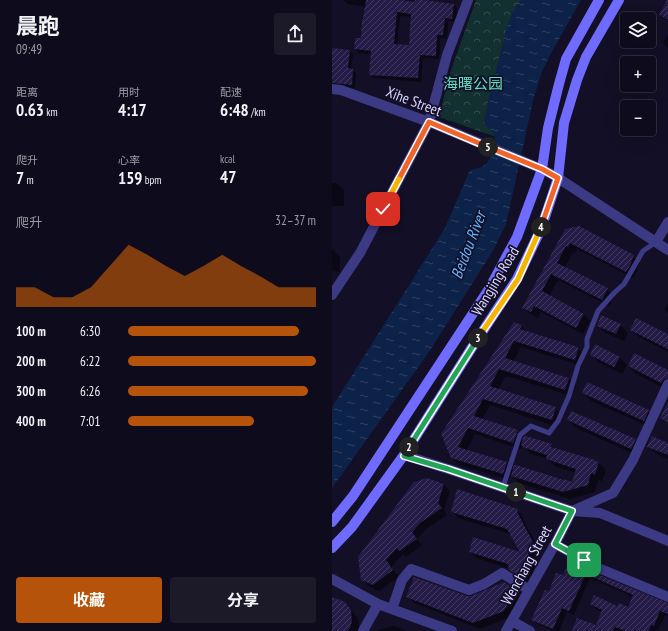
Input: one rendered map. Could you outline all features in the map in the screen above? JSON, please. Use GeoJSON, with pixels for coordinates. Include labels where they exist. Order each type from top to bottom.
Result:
{"type":"FeatureCollection","features":[{"type":"Feature","properties":{"kind":"main road","name":"Wangjing Road"},"geometry":{"type":"LineString","coordinates":[[332,522],[353,496],[489,289],[517,237],[542,169],[548,128],[566,59],[599,0]]}},
{"type":"Feature","properties":{"kind":"main road","name":"Wangjing Road"},"geometry":{"type":"LineString","coordinates":[[332,548],[352,527],[404,456],[471,349],[518,279],[541,229],[558,178],[564,123],[577,80],[586,57],[619,0]]}},
{"type":"Feature","properties":{"kind":"street"},"geometry":{"type":"LineString","coordinates":[[332,295],[360,253],[429,122],[447,55],[468,0]]}},
{"type":"Feature","properties":{"kind":"street","name":"Xihe Street"},"geometry":{"type":"LineString","coordinates":[[332,89],[342,90],[429,122],[542,169]]}},
{"type":"Feature","properties":{"kind":"street"},"geometry":{"type":"LineString","coordinates":[[542,169],[668,250]]}},
{"type":"Feature","properties":{"kind":"street"},"geometry":{"type":"LineString","coordinates":[[656,242],[668,222]]}},
{"type":"Feature","properties":{"kind":"street"},"geometry":{"type":"LineString","coordinates":[[572,511],[613,492],[633,460],[665,397],[668,384]]}},
{"type":"Feature","properties":{"kind":"street"},"geometry":{"type":"LineString","coordinates":[[404,456],[503,487],[572,511],[600,513],[668,542]]}},
{"type":"Feature","properties":{"kind":"street","name":"Wenchang Street"},"geometry":{"type":"LineString","coordinates":[[506,631],[572,511]]}},
{"type":"Feature","properties":{"kind":"street"},"geometry":{"type":"LineString","coordinates":[[555,544],[596,567],[668,597]]}},
{"type":"Feature","properties":{"kind":"street"},"geometry":{"type":"LineString","coordinates":[[392,609],[402,580],[411,569],[469,590],[484,584],[502,573],[529,590]]}},
{"type":"Feature","properties":{"kind":"street"},"geometry":{"type":"LineString","coordinates":[[332,579],[378,604],[452,631]]}},
{"type":"Feature","properties":{"kind":"street"},"geometry":{"type":"LineString","coordinates":[[363,631],[378,604]]}},
{"type":"Feature","properties":{"kind":"street"},"geometry":{"type":"LineString","coordinates":[[512,621],[530,631]]}},
{"type":"Feature","properties":{"kind":"lane"},"geometry":{"type":"LineString","coordinates":[[503,487],[520,435],[531,426],[549,433],[558,421],[569,396],[578,366],[587,347],[587,339],[598,311],[624,284],[643,251],[656,242]]}},
{"type":"Feature","properties":{"kind":"green space","name":"海曙公园"},"geometry":{"type":"Polygon","coordinates":[[[476,0],[530,0],[499,138],[439,117],[450,73],[476,0]]]}},
{"type":"Feature","properties":{"kind":"water","name":"Beidou River"},"geometry":{"type":"Polygon","coordinates":[[[521,0],[581,0],[541,74],[533,101],[506,224],[494,249],[429,352],[332,488],[332,407],[445,228],[469,172],[483,166],[492,155],[495,145],[494,136],[485,125],[484,119],[507,26],[512,13],[521,0]]]}},
{"type":"Feature","properties":{"kind":"building"},"geometry":{"type":"Polygon","coordinates":[[[366,0],[401,0],[415,2],[415,0],[424,0],[454,4],[452,19],[445,18],[443,35],[437,35],[436,56],[420,55],[418,78],[369,75],[371,51],[354,49],[355,38],[361,38],[366,0]],[[397,12],[394,44],[409,45],[411,14],[397,12]]]}},
{"type":"Feature","properties":{"kind":"building"},"geometry":{"type":"Polygon","coordinates":[[[668,0],[668,19],[659,15],[668,0]]]}},
{"type":"Feature","properties":{"kind":"building"},"geometry":{"type":"Polygon","coordinates":[[[332,48],[350,50],[348,68],[353,69],[352,85],[332,83],[332,48]]]}},
{"type":"Feature","properties":{"kind":"building"},"geometry":{"type":"Polygon","coordinates":[[[579,226],[634,255],[626,272],[570,243],[568,247],[566,246],[557,263],[608,288],[602,300],[551,274],[542,291],[584,314],[576,328],[534,306],[531,312],[522,308],[565,229],[579,226]]]}},
{"type":"Feature","properties":{"kind":"building"},"geometry":{"type":"Polygon","coordinates":[[[601,315],[621,324],[616,334],[597,326],[601,315]]]}},
{"type":"Feature","properties":{"kind":"building"},"geometry":{"type":"Polygon","coordinates":[[[636,318],[668,334],[668,349],[630,330],[636,318]]]}},
{"type":"Feature","properties":{"kind":"building"},"geometry":{"type":"Polygon","coordinates":[[[514,322],[522,325],[520,329],[578,347],[578,350],[575,360],[514,341],[505,358],[569,378],[565,390],[499,369],[490,386],[556,407],[552,420],[483,399],[474,416],[518,430],[513,443],[468,428],[458,447],[507,462],[503,474],[451,458],[441,434],[514,322]]]}},
{"type":"Feature","properties":{"kind":"building"},"geometry":{"type":"Polygon","coordinates":[[[595,344],[620,357],[614,367],[590,355],[595,344]]]}},
{"type":"Feature","properties":{"kind":"building"},"geometry":{"type":"Polygon","coordinates":[[[634,353],[668,370],[668,378],[664,379],[661,383],[628,366],[634,353]]]}},
{"type":"Feature","properties":{"kind":"building"},"geometry":{"type":"Polygon","coordinates":[[[587,382],[649,410],[644,421],[582,393],[587,382]]]}},
{"type":"Feature","properties":{"kind":"building"},"geometry":{"type":"Polygon","coordinates":[[[668,402],[668,422],[660,418],[668,402]]]}},
{"type":"Feature","properties":{"kind":"building"},"geometry":{"type":"Polygon","coordinates":[[[571,411],[636,439],[631,449],[567,420],[571,411]]]}},
{"type":"Feature","properties":{"kind":"building"},"geometry":{"type":"Polygon","coordinates":[[[526,436],[552,444],[551,447],[599,462],[595,475],[591,473],[588,485],[563,492],[511,476],[514,465],[516,465],[572,482],[576,469],[546,459],[547,455],[522,447],[523,437],[526,436]]]}},
{"type":"Feature","properties":{"kind":"building"},"geometry":{"type":"Polygon","coordinates":[[[652,436],[668,443],[668,455],[647,447],[652,436]]]}},
{"type":"Feature","properties":{"kind":"building"},"geometry":{"type":"Polygon","coordinates":[[[427,478],[444,484],[438,503],[442,508],[420,523],[412,532],[417,539],[399,551],[397,548],[386,560],[393,570],[373,585],[361,580],[358,557],[414,482],[427,478]]]}},
{"type":"Feature","properties":{"kind":"building"},"geometry":{"type":"Polygon","coordinates":[[[457,489],[518,509],[517,512],[533,542],[528,554],[530,555],[525,570],[523,569],[521,576],[509,570],[508,564],[469,552],[473,537],[520,552],[507,529],[451,512],[457,489]]]}},
{"type":"Feature","properties":{"kind":"building"},"geometry":{"type":"Polygon","coordinates":[[[568,564],[583,570],[584,568],[668,603],[668,614],[660,611],[654,626],[651,625],[649,631],[625,631],[615,627],[613,631],[572,631],[577,618],[596,625],[602,610],[590,604],[594,595],[617,606],[619,603],[628,607],[633,595],[586,574],[569,611],[562,608],[553,629],[531,620],[545,590],[549,591],[556,573],[563,575],[568,564]]]}},
{"type":"Feature","properties":{"kind":"building"},"geometry":{"type":"Polygon","coordinates":[[[414,577],[467,596],[471,596],[504,582],[515,590],[504,611],[473,623],[406,597],[414,577]]]}},
{"type":"Feature","properties":{"kind":"building"},"geometry":{"type":"Polygon","coordinates":[[[332,597],[345,602],[351,610],[352,621],[350,628],[347,631],[332,631],[332,597]]]}},
{"type":"Feature","properties":{"kind":"route"},"geometry":{"type":"LineString","coordinates":[[383,209],[429,122],[542,169],[558,178],[541,229],[518,279],[471,349],[404,456],[503,487],[572,511],[555,544],[584,560]]}}]}
